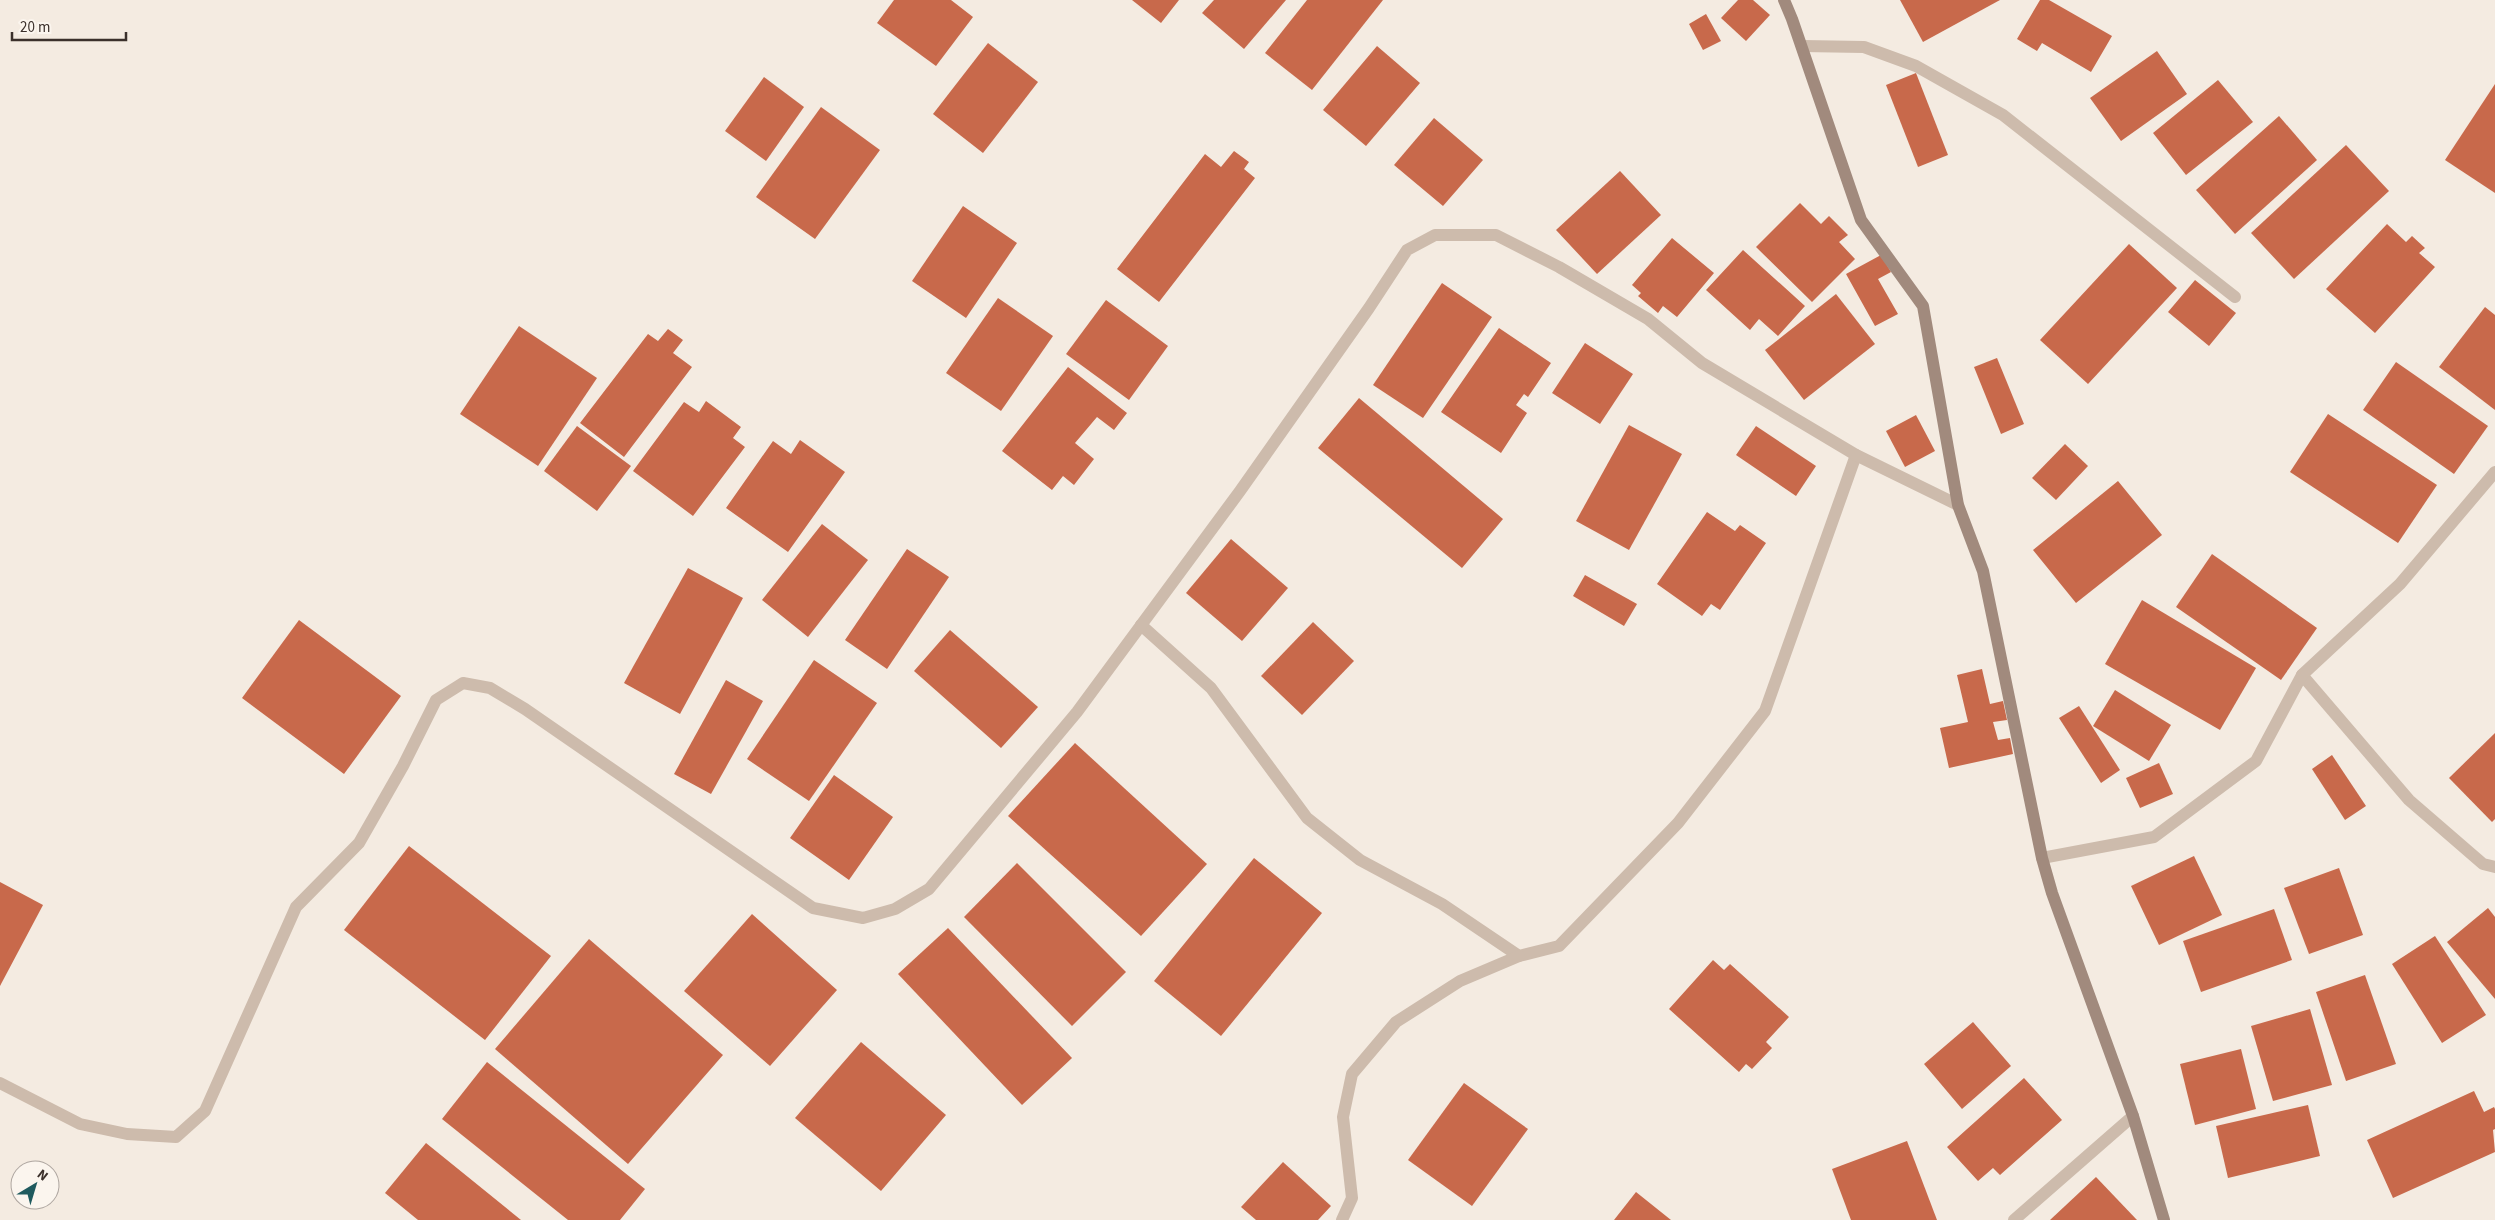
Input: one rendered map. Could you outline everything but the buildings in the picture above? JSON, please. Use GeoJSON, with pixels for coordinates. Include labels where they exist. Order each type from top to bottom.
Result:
{"type":"FeatureCollection","features":[{"type":"Feature","properties":{"kind":"street"},"geometry":{"type":"LineString","coordinates":[[1784,0],[1802,46],[1861,220],[1923,306],[1958,505],[1984,571],[2042,858],[2052,893],[2134,1116],[2164,1220]]}},
{"type":"Feature","properties":{"kind":"street"},"geometry":{"type":"LineString","coordinates":[[1802,46],[1864,47],[1916,66],[2003,116],[2235,297]]}},
{"type":"Feature","properties":{"kind":"street"},"geometry":{"type":"LineString","coordinates":[[0,1083],[80,1124],[127,1134],[176,1137],[205,1111],[296,907],[358,843],[403,766],[436,700],[462,683],[490,688],[526,709],[813,908],[863,918],[895,909],[929,890],[1077,712],[1240,491],[1369,308],[1407,250],[1435,235],[1496,235],[1559,267],[1648,319],[1702,363],[1856,456],[1958,505]]}},
{"type":"Feature","properties":{"kind":"street"},"geometry":{"type":"LineString","coordinates":[[1342,1220],[1352,1198],[1343,1117],[1352,1074],[1396,1022],[1460,981],[1519,956],[1559,946],[1678,823],[1765,711],[1856,456]]}},
{"type":"Feature","properties":{"kind":"street"},"geometry":{"type":"LineString","coordinates":[[2042,858],[2154,837],[2256,761],[2302,675],[2400,584],[2495,472]]}},
{"type":"Feature","properties":{"kind":"street"},"geometry":{"type":"LineString","coordinates":[[1141,625],[1211,688],[1307,818],[1360,860],[1442,904],[1519,956]]}},
{"type":"Feature","properties":{"kind":"street"},"geometry":{"type":"LineString","coordinates":[[2302,675],[2409,800],[2483,864],[2495,867]]}},
{"type":"Feature","properties":{"kind":"street"},"geometry":{"type":"LineString","coordinates":[[2014,1220],[2134,1116]]}}]}
